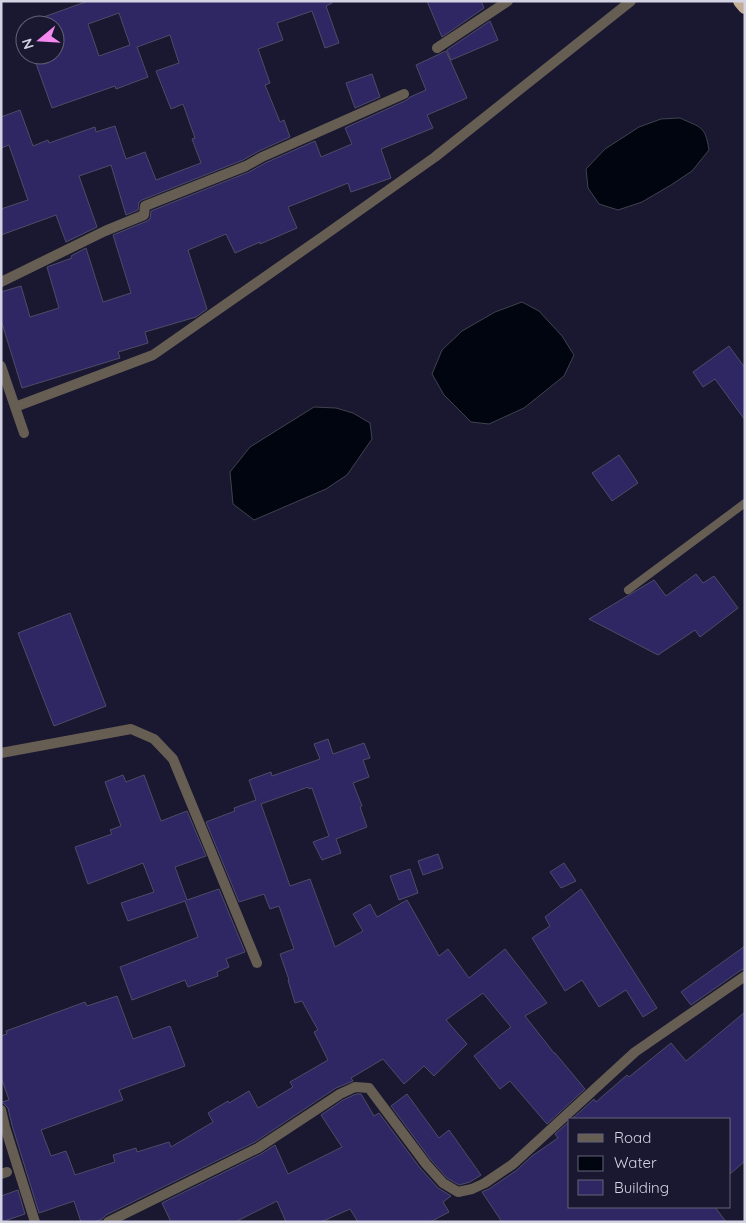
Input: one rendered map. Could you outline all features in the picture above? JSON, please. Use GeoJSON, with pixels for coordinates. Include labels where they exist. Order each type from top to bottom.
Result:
{"type":"FeatureCollection","features":[{"type":"Feature","properties":{"kind":"highway"},"geometry":{"type":"LineString","coordinates":[[740,1],[745,7]]}},
{"type":"Feature","properties":{"kind":"street"},"geometry":{"type":"LineString","coordinates":[[437,48],[508,1]]}},
{"type":"Feature","properties":{"kind":"street"},"geometry":{"type":"LineString","coordinates":[[15,407],[153,355],[435,157],[631,1]]}},
{"type":"Feature","properties":{"kind":"street"},"geometry":{"type":"LineString","coordinates":[[1,282],[105,231],[144,215],[145,206],[246,166],[262,157],[404,94]]}},
{"type":"Feature","properties":{"kind":"street"},"geometry":{"type":"LineString","coordinates":[[1,366],[24,432]]}},
{"type":"Feature","properties":{"kind":"street"},"geometry":{"type":"LineString","coordinates":[[1,753],[131,729],[154,739],[173,760],[257,963]]}},
{"type":"Feature","properties":{"kind":"street"},"geometry":{"type":"LineString","coordinates":[[108,1222],[258,1148],[340,1094],[355,1087],[369,1088],[426,1164],[443,1183],[458,1192],[472,1189],[485,1183],[513,1164],[634,1052],[745,976]]}},
{"type":"Feature","properties":{"kind":"street"},"geometry":{"type":"LineString","coordinates":[[1,1110],[36,1222]]}},
{"type":"Feature","properties":{"kind":"lane"},"geometry":{"type":"LineString","coordinates":[[628,590],[745,503]]}},
{"type":"Feature","properties":{"kind":"water"},"geometry":{"type":"Polygon","coordinates":[[[680,118],[701,128],[706,136],[709,150],[692,171],[642,202],[618,210],[599,204],[588,188],[586,169],[605,149],[639,127],[661,119],[680,118]]]}},
{"type":"Feature","properties":{"kind":"water"},"geometry":{"type":"Polygon","coordinates":[[[522,302],[539,311],[562,336],[574,355],[564,376],[524,408],[489,424],[471,422],[444,395],[432,374],[442,350],[462,331],[495,312],[522,302]]]}},
{"type":"Feature","properties":{"kind":"water"},"geometry":{"type":"Polygon","coordinates":[[[314,407],[336,408],[353,413],[370,423],[372,439],[347,475],[326,489],[254,520],[233,504],[230,472],[250,447],[314,407]]]}},
{"type":"Feature","properties":{"kind":"building"},"geometry":{"type":"Polygon","coordinates":[[[88,1],[332,1],[332,3],[326,6],[339,43],[325,48],[312,11],[277,23],[283,40],[258,49],[270,83],[265,85],[280,122],[284,120],[290,137],[243,160],[142,200],[139,202],[138,210],[126,215],[111,165],[79,176],[97,227],[66,242],[56,215],[1,235],[1,209],[28,200],[9,145],[1,148],[1,117],[20,110],[33,146],[48,140],[49,143],[95,127],[96,132],[115,126],[126,159],[145,152],[156,180],[201,163],[192,139],[195,138],[183,104],[171,109],[156,71],[179,63],[170,35],[137,47],[148,77],[116,89],[115,86],[52,108],[37,65],[65,65],[65,15],[49,15],[88,1]],[[119,13],[88,24],[99,56],[130,45],[119,13]]]}},
{"type":"Feature","properties":{"kind":"building"},"geometry":{"type":"Polygon","coordinates":[[[427,1],[481,1],[484,8],[442,37],[427,1]]]}},
{"type":"Feature","properties":{"kind":"building"},"geometry":{"type":"Polygon","coordinates":[[[490,21],[498,40],[451,60],[447,50],[490,21]]]}},
{"type":"Feature","properties":{"kind":"building"},"geometry":{"type":"Polygon","coordinates":[[[446,51],[467,98],[427,115],[433,128],[381,149],[391,178],[351,192],[348,183],[288,207],[297,228],[235,253],[226,234],[188,250],[207,309],[196,317],[145,332],[148,343],[118,352],[120,358],[22,388],[1,320],[1,292],[21,286],[30,317],[59,308],[47,267],[72,258],[71,256],[86,248],[103,302],[131,293],[113,235],[147,221],[150,219],[151,211],[249,172],[315,141],[321,157],[352,144],[345,128],[426,90],[416,65],[446,51]]]}},
{"type":"Feature","properties":{"kind":"building"},"geometry":{"type":"Polygon","coordinates":[[[372,74],[380,97],[355,108],[346,83],[372,74]]]}},
{"type":"Feature","properties":{"kind":"building"},"geometry":{"type":"Polygon","coordinates":[[[729,346],[745,368],[745,420],[715,379],[703,387],[693,372],[729,346]]]}},
{"type":"Feature","properties":{"kind":"building"},"geometry":{"type":"Polygon","coordinates":[[[619,455],[638,483],[612,501],[592,473],[619,455]]]}},
{"type":"Feature","properties":{"kind":"building"},"geometry":{"type":"Polygon","coordinates":[[[696,574],[703,583],[714,576],[738,608],[700,637],[695,630],[658,655],[589,619],[654,580],[666,596],[696,574]]]}},
{"type":"Feature","properties":{"kind":"building"},"geometry":{"type":"Polygon","coordinates":[[[70,613],[106,706],[54,726],[18,633],[70,613]]]}},
{"type":"Feature","properties":{"kind":"building"},"geometry":{"type":"Polygon","coordinates":[[[328,739],[333,754],[364,743],[370,758],[363,760],[369,777],[353,783],[362,806],[360,807],[367,827],[336,839],[341,853],[322,860],[313,842],[329,836],[312,788],[309,789],[308,787],[261,804],[290,886],[310,879],[335,947],[363,931],[353,914],[370,904],[377,917],[407,900],[439,956],[448,949],[469,978],[505,949],[547,1003],[525,1016],[585,1089],[547,1124],[510,1081],[500,1089],[474,1056],[511,1027],[483,993],[446,1020],[467,1044],[434,1076],[424,1066],[404,1084],[383,1059],[351,1078],[353,1081],[336,1088],[255,1142],[106,1215],[102,1219],[94,1222],[81,1222],[74,1201],[39,1213],[8,1108],[2,1102],[9,1100],[1,1077],[1,1036],[7,1034],[6,1031],[85,1002],[87,1006],[117,996],[133,1039],[170,1026],[185,1066],[119,1090],[123,1100],[41,1130],[51,1156],[66,1151],[75,1175],[115,1162],[113,1155],[136,1148],[137,1152],[169,1142],[171,1147],[213,1122],[208,1113],[249,1091],[258,1108],[293,1087],[290,1082],[328,1060],[314,1032],[318,1030],[302,1001],[295,1003],[280,954],[294,949],[279,906],[270,909],[264,894],[239,902],[206,822],[235,811],[234,808],[256,800],[249,780],[271,772],[272,776],[320,759],[314,744],[328,739]]]}},
{"type":"Feature","properties":{"kind":"building"},"geometry":{"type":"Polygon","coordinates":[[[123,775],[126,782],[144,775],[161,821],[187,811],[206,856],[175,867],[187,900],[219,889],[245,952],[226,959],[229,967],[217,972],[218,976],[188,987],[185,980],[132,1000],[120,967],[198,937],[185,901],[128,921],[121,903],[154,892],[143,863],[88,884],[75,847],[112,834],[110,830],[121,826],[105,782],[123,775]]]}},
{"type":"Feature","properties":{"kind":"building"},"geometry":{"type":"Polygon","coordinates":[[[438,854],[443,868],[423,875],[418,861],[438,854]]]}},
{"type":"Feature","properties":{"kind":"building"},"geometry":{"type":"Polygon","coordinates":[[[564,863],[576,881],[561,888],[550,872],[564,863]]]}},
{"type":"Feature","properties":{"kind":"building"},"geometry":{"type":"Polygon","coordinates":[[[410,869],[418,893],[399,900],[390,876],[410,869]]]}},
{"type":"Feature","properties":{"kind":"building"},"geometry":{"type":"Polygon","coordinates":[[[581,889],[657,1008],[643,1017],[626,990],[599,1007],[582,980],[565,991],[532,938],[550,926],[545,917],[581,889]]]}},
{"type":"Feature","properties":{"kind":"building"},"geometry":{"type":"Polygon","coordinates":[[[745,946],[745,969],[691,1005],[681,992],[745,946]]]}},
{"type":"Feature","properties":{"kind":"building"},"geometry":{"type":"Polygon","coordinates":[[[745,1012],[745,1161],[731,1173],[731,1118],[573,1118],[594,1099],[596,1102],[627,1075],[629,1077],[671,1043],[686,1061],[745,1012]]]}},
{"type":"Feature","properties":{"kind":"building"},"geometry":{"type":"Polygon","coordinates":[[[356,1094],[361,1094],[374,1116],[379,1113],[420,1168],[438,1188],[451,1196],[443,1202],[449,1212],[430,1222],[358,1222],[350,1209],[321,1222],[286,1222],[277,1201],[235,1222],[171,1222],[162,1203],[261,1154],[275,1145],[288,1174],[342,1147],[321,1115],[343,1100],[356,1094]]]}},
{"type":"Feature","properties":{"kind":"building"},"geometry":{"type":"Polygon","coordinates":[[[407,1094],[439,1138],[449,1130],[481,1175],[470,1182],[459,1185],[447,1178],[431,1160],[391,1106],[407,1094]]]}},
{"type":"Feature","properties":{"kind":"building"},"geometry":{"type":"Polygon","coordinates":[[[568,1123],[568,1208],[716,1208],[726,1222],[502,1222],[482,1192],[517,1170],[532,1156],[558,1138],[555,1134],[568,1123]]]}},
{"type":"Feature","properties":{"kind":"building"},"geometry":{"type":"Polygon","coordinates":[[[18,1190],[25,1214],[1,1222],[1,1196],[18,1190]]]}}]}
